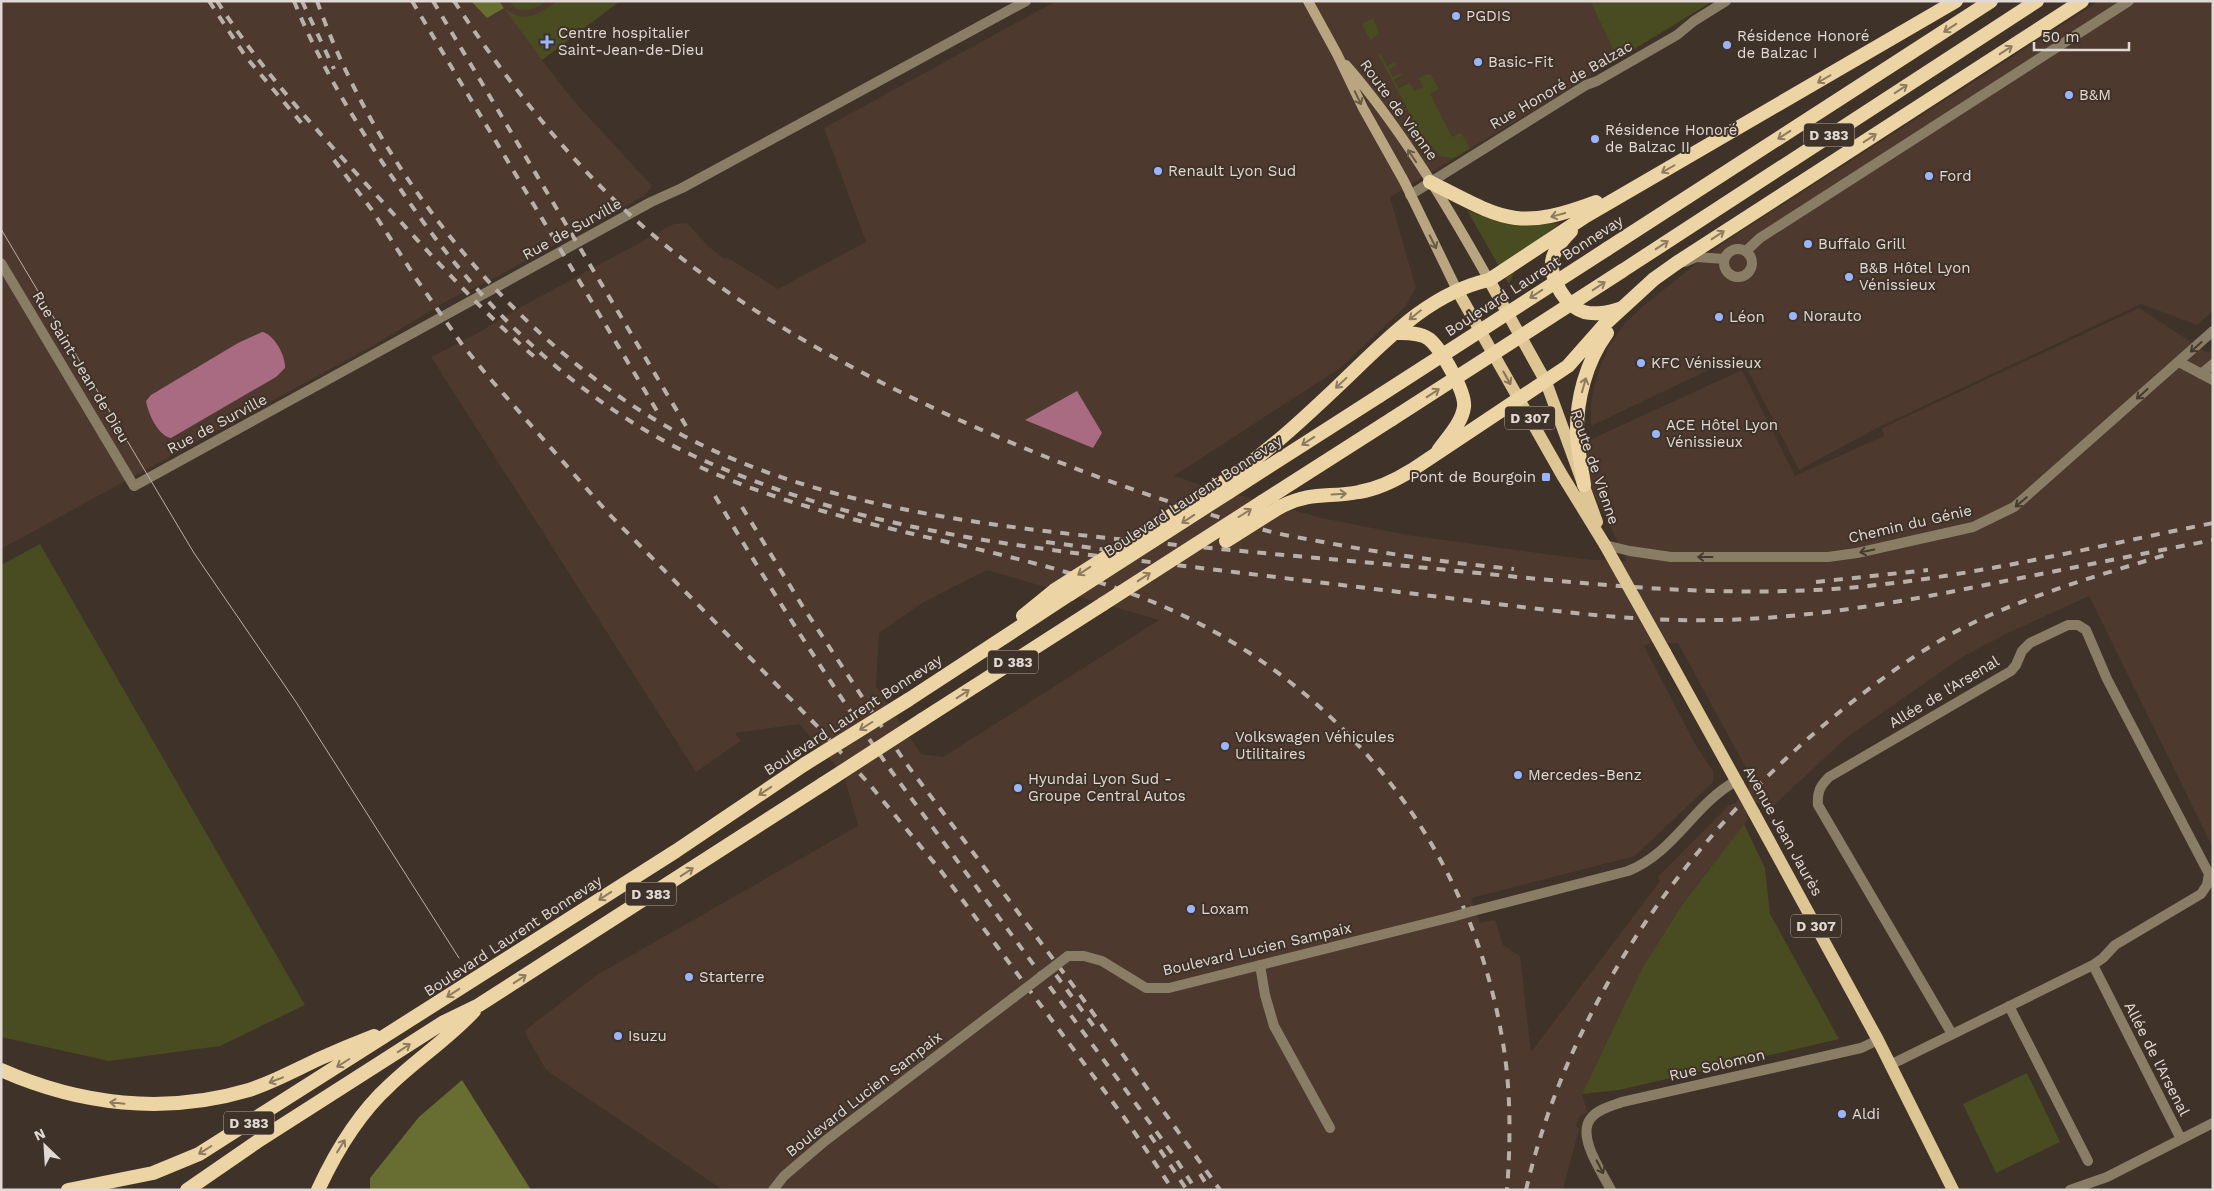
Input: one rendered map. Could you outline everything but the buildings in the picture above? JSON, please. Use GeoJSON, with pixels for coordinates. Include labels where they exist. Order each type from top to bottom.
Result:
{"type":"FeatureCollection","features":[{"type":"Feature","properties":{"kind":"highway"},"geometry":{"type":"LineString","coordinates":[[968,661],[1055,590],[1232,477],[1295,426],[1425,307],[1457,290],[1489,280],[1586,216],[1956,1]]}},
{"type":"Feature","properties":{"kind":"highway","name":"Boulevard Laurent Bonnevay"},"geometry":{"type":"LineString","coordinates":[[414,1018],[676,851],[805,764],[908,700],[1991,1]]}},
{"type":"Feature","properties":{"kind":"highway","name":"D 383"},"geometry":{"type":"LineString","coordinates":[[187,1190],[261,1139],[444,1022],[479,1005],[1392,419],[2037,1]]}},
{"type":"Feature","properties":{"kind":"highway"},"geometry":{"type":"LineString","coordinates":[[1197,543],[1226,541],[1280,507],[1307,496],[1359,492],[1404,476],[1520,400],[1572,363],[1606,323],[1654,279],[1702,245],[2082,1]]}},
{"type":"Feature","properties":{"kind":"highway"},"geometry":{"type":"LineString","coordinates":[[1430,182],[1483,210],[1519,220],[1547,218],[1637,187]]}},
{"type":"Feature","properties":{"kind":"highway"},"geometry":{"type":"LineString","coordinates":[[1586,216],[1566,236],[1552,258],[1552,268],[1556,284],[1576,309],[1594,313],[1611,312],[1624,307]]}},
{"type":"Feature","properties":{"kind":"highway"},"geometry":{"type":"LineString","coordinates":[[1584,485],[1577,437],[1582,392],[1595,353],[1624,307]]}},
{"type":"Feature","properties":{"kind":"highway"},"geometry":{"type":"LineString","coordinates":[[1395,333],[1417,334],[1428,338],[1444,359],[1462,394],[1464,405],[1461,416],[1435,455]]}},
{"type":"Feature","properties":{"kind":"highway"},"geometry":{"type":"LineString","coordinates":[[318,1190],[337,1152],[357,1121],[388,1086],[427,1052],[452,1035],[479,1005]]}},
{"type":"Feature","properties":{"kind":"highway"},"geometry":{"type":"LineString","coordinates":[[1,1070],[31,1083],[98,1101],[135,1105],[172,1104],[217,1098],[250,1090],[289,1075],[320,1058],[414,1018]]}},
{"type":"Feature","properties":{"kind":"highway","name":"D 383"},"geometry":{"type":"LineString","coordinates":[[68,1190],[153,1172],[199,1154],[414,1018]]}},
{"type":"Feature","properties":{"kind":"main road","name":"Route de Vienne"},"geometry":{"type":"LineString","coordinates":[[1308,1],[1410,194],[1457,290],[1605,545]]}},
{"type":"Feature","properties":{"kind":"main road","name":"Route de Vienne"},"geometry":{"type":"LineString","coordinates":[[1337,54],[1380,108],[1430,182],[1489,280],[1546,382],[1605,545]]}},
{"type":"Feature","properties":{"kind":"main road","name":"Avenue Jean Jaurès"},"geometry":{"type":"LineString","coordinates":[[1605,545],[1878,1040],[1953,1190]]}},
{"type":"Feature","properties":{"kind":"street","name":"Rue de Surville"},"geometry":{"type":"LineString","coordinates":[[134,486],[651,202],[682,188],[1026,1]]}},
{"type":"Feature","properties":{"kind":"street","name":"Rue Honoré de Balzac"},"geometry":{"type":"LineString","coordinates":[[1410,194],[1586,85],[1597,81],[1677,35],[1694,21],[1726,1]]}},
{"type":"Feature","properties":{"kind":"street"},"geometry":{"type":"LineString","coordinates":[[1746,250],[1760,238],[1850,179],[2129,1]]}},
{"type":"Feature","properties":{"kind":"street"},"geometry":{"type":"LineString","coordinates":[[1740,248],[1746,250],[1752,258],[1752,267],[1747,274],[1732,276],[1725,268],[1724,258],[1728,252],[1740,248]]}},
{"type":"Feature","properties":{"kind":"street"},"geometry":{"type":"LineString","coordinates":[[1654,279],[1697,257],[1724,258]]}},
{"type":"Feature","properties":{"kind":"street","name":"Rue Saint-Jean de Dieu"},"geometry":{"type":"LineString","coordinates":[[1,264],[134,486]]}},
{"type":"Feature","properties":{"kind":"street","name":"Chemin du Génie"},"geometry":{"type":"LineString","coordinates":[[1605,545],[1671,557],[1828,558],[1857,554],[1973,527],[2014,507],[2213,331]]}},
{"type":"Feature","properties":{"kind":"street"},"geometry":{"type":"LineString","coordinates":[[2179,362],[2213,380]]}},
{"type":"Feature","properties":{"kind":"street"},"geometry":{"type":"LineString","coordinates":[[2201,374],[2213,364]]}},
{"type":"Feature","properties":{"kind":"street","name":"Allée de l'Arsenal"},"geometry":{"type":"LineString","coordinates":[[1890,1065],[2092,965],[2103,958],[2115,945],[2201,894],[2207,885],[2209,874],[2107,679],[2086,630],[2078,625],[2068,625],[2030,643],[2022,651],[2011,671],[1829,777],[1821,785],[1818,794],[1818,805],[1952,1034]]}},
{"type":"Feature","properties":{"kind":"street","name":"Boulevard Lucien Sampaix"},"geometry":{"type":"LineString","coordinates":[[773,1190],[784,1176],[825,1141],[1068,956],[1084,956],[1102,961],[1146,988],[1169,988],[1452,917],[1628,871],[1640,866],[1655,858],[1715,796],[1737,783]]}},
{"type":"Feature","properties":{"kind":"street"},"geometry":{"type":"LineString","coordinates":[[1260,965],[1265,995],[1274,1026],[1330,1128]]}},
{"type":"Feature","properties":{"kind":"street","name":"Allée de l'Arsenal"},"geometry":{"type":"LineString","coordinates":[[2092,965],[2181,1139]]}},
{"type":"Feature","properties":{"kind":"street"},"geometry":{"type":"LineString","coordinates":[[2010,1006],[2088,1161]]}},
{"type":"Feature","properties":{"kind":"street","name":"Rue Solomon"},"geometry":{"type":"LineString","coordinates":[[1611,1190],[1588,1144],[1586,1131],[1591,1118],[1607,1108],[1622,1102],[1861,1048],[1878,1040]]}},
{"type":"Feature","properties":{"kind":"street"},"geometry":{"type":"LineString","coordinates":[[2070,1190],[2107,1177],[2213,1123]]}},
{"type":"Feature","properties":{"kind":"shaded area"},"geometry":{"type":"Polygon","coordinates":[[[1,1],[620,1],[542,60],[573,100],[652,186],[644,196],[495,278],[445,302],[376,344],[1,549],[1,1]]]}},
{"type":"Feature","properties":{"kind":"shaded area"},"geometry":{"type":"Polygon","coordinates":[[[1056,1],[1590,1],[1618,59],[1390,197],[1416,288],[1405,307],[1340,368],[1174,476],[1322,518],[1408,535],[1560,556],[1627,561],[1591,488],[1585,442],[1742,370],[1795,476],[1884,436],[1882,428],[2139,308],[2208,353],[2213,348],[2213,848],[2089,596],[2006,634],[1964,656],[1846,738],[1770,809],[1757,803],[1746,815],[1748,819],[1682,905],[1642,968],[1582,1094],[1588,1113],[1580,1115],[1576,1125],[1579,1129],[1563,1190],[723,1190],[546,1070],[524,1031],[597,975],[858,826],[844,775],[799,724],[735,733],[741,741],[696,772],[431,357],[674,224],[687,223],[708,246],[723,258],[730,259],[778,289],[866,242],[824,128],[1056,1]],[[987,570],[922,603],[879,633],[876,686],[921,754],[943,757],[1159,620],[987,570]],[[1650,643],[1644,646],[1695,744],[1713,771],[1713,782],[1635,856],[1471,898],[1480,923],[1495,920],[1503,945],[1520,956],[1531,1052],[1660,881],[1658,877],[1729,805],[1735,803],[1749,787],[1748,784],[1752,779],[1678,643],[1650,643]]]}},
{"type":"Feature","properties":{"kind":"shaded area"},"geometry":{"type":"Polygon","coordinates":[[[2099,1],[2213,1],[2213,311],[2197,325],[2141,304],[1877,428],[1799,470],[1740,355],[1591,426],[1591,403],[1594,387],[1607,349],[1625,323],[1643,306],[1720,245],[2099,1]]]}},
{"type":"Feature","properties":{"kind":"shaded area"},"geometry":{"type":"Polygon","coordinates":[[[262,332],[275,341],[284,358],[285,368],[276,377],[171,438],[158,429],[147,406],[146,401],[151,395],[238,343],[262,332]]]}},
{"type":"Feature","properties":{"kind":"shaded area"},"geometry":{"type":"Polygon","coordinates":[[[1077,391],[1102,433],[1093,448],[1025,420],[1077,391]]]}},
{"type":"Feature","properties":{"kind":"green space"},"geometry":{"type":"Polygon","coordinates":[[[471,1],[499,1],[504,8],[487,18],[471,1]]]}},
{"type":"Feature","properties":{"kind":"green space"},"geometry":{"type":"Polygon","coordinates":[[[509,1],[547,1],[532,9],[522,10],[513,6],[509,1]]]}},
{"type":"Feature","properties":{"kind":"green space","name":"Centre hospitalier Saint-Jean-de-Dieu"},"geometry":{"type":"Polygon","coordinates":[[[558,1],[620,1],[542,60],[504,8],[519,16],[526,17],[538,13],[558,1]]]}},
{"type":"Feature","properties":{"kind":"green space"},"geometry":{"type":"Polygon","coordinates":[[[1590,1],[1713,1],[1618,59],[1590,1]]]}},
{"type":"Feature","properties":{"kind":"green space"},"geometry":{"type":"Polygon","coordinates":[[[1373,18],[1379,34],[1370,40],[1362,24],[1373,18]]]}},
{"type":"Feature","properties":{"kind":"green space"},"geometry":{"type":"Polygon","coordinates":[[[1380,53],[1387,66],[1395,62],[1397,65],[1389,69],[1393,77],[1401,73],[1402,75],[1394,80],[1399,88],[1410,83],[1414,91],[1423,87],[1419,78],[1427,74],[1431,75],[1439,89],[1430,94],[1452,137],[1461,133],[1470,148],[1454,158],[1440,156],[1419,131],[1378,54],[1380,53]]]}},
{"type":"Feature","properties":{"kind":"green space"},"geometry":{"type":"Polygon","coordinates":[[[1467,210],[1491,219],[1512,223],[1560,223],[1530,246],[1521,257],[1509,284],[1467,210]]]}},
{"type":"Feature","properties":{"kind":"green space"},"geometry":{"type":"Polygon","coordinates":[[[40,544],[305,1005],[220,1046],[109,1061],[1,1037],[1,565],[40,544]]]}},
{"type":"Feature","properties":{"kind":"green space"},"geometry":{"type":"Polygon","coordinates":[[[1744,824],[1765,868],[1770,914],[1839,1039],[1619,1090],[1582,1094],[1642,968],[1682,905],[1744,824]]]}},
{"type":"Feature","properties":{"kind":"green space"},"geometry":{"type":"Polygon","coordinates":[[[2027,1073],[2060,1142],[1996,1173],[1963,1104],[2027,1073]]]}},
{"type":"Feature","properties":{"kind":"green space"},"geometry":{"type":"Polygon","coordinates":[[[462,1080],[531,1190],[370,1190],[370,1178],[419,1117],[462,1080]]]}},
{"type":"Feature","properties":{"kind":"tram line"},"geometry":{"type":"LineString","coordinates":[[1,229],[194,553],[296,702],[459,958]]}},
{"type":"Feature","properties":{"kind":"railway"},"geometry":{"type":"LineString","coordinates":[[209,1],[246,57],[304,126]]}},
{"type":"Feature","properties":{"kind":"railway"},"geometry":{"type":"LineString","coordinates":[[217,1],[273,78],[314,127],[456,281],[538,360]]}},
{"type":"Feature","properties":{"kind":"railway"},"geometry":{"type":"LineString","coordinates":[[294,1],[316,50],[342,98],[401,190],[427,228],[456,264],[518,332],[588,392],[666,442],[734,473],[832,507],[945,533],[1060,551],[1571,613],[1630,618],[1690,620],[1755,619],[1861,607],[1930,596],[2213,540]]}},
{"type":"Feature","properties":{"kind":"railway"},"geometry":{"type":"LineString","coordinates":[[302,1],[334,69]]}},
{"type":"Feature","properties":{"kind":"railway"},"geometry":{"type":"LineString","coordinates":[[317,1],[344,66],[377,130],[416,191],[461,250],[511,305],[565,355],[622,398],[682,435],[732,459],[784,478],[839,494],[950,518],[1062,533],[1608,585],[1721,591],[1833,589],[1881,585],[1976,571],[2213,523]]}},
{"type":"Feature","properties":{"kind":"railway"},"geometry":{"type":"LineString","coordinates":[[412,1],[657,411]]}},
{"type":"Feature","properties":{"kind":"railway"},"geometry":{"type":"LineString","coordinates":[[433,1],[686,426]]}},
{"type":"Feature","properties":{"kind":"railway"},"geometry":{"type":"LineString","coordinates":[[454,1],[495,60],[539,118],[586,172],[638,222],[708,278],[746,304],[863,373],[944,413],[1021,447],[1100,478],[1221,518],[1276,533],[1347,546],[1418,558],[1514,569]]}},
{"type":"Feature","properties":{"kind":"railway"},"geometry":{"type":"LineString","coordinates":[[334,160],[372,210],[417,280],[461,343],[486,374],[608,513],[819,728],[870,785],[941,871],[1126,1120],[1173,1190]]}},
{"type":"Feature","properties":{"kind":"railway"},"geometry":{"type":"LineString","coordinates":[[700,467],[755,489],[810,507],[867,523],[1037,564],[1093,580],[1148,600],[1215,632],[1276,671],[1331,718],[1380,771],[1422,829],[1457,893],[1483,960],[1501,1032],[1507,1071],[1509,1131],[1507,1190]]}},
{"type":"Feature","properties":{"kind":"railway"},"geometry":{"type":"LineString","coordinates":[[715,496],[801,636],[892,772],[1172,1153],[1196,1190]]}},
{"type":"Feature","properties":{"kind":"railway"},"geometry":{"type":"LineString","coordinates":[[742,507],[803,607],[905,762],[1075,988],[1220,1190]]}},
{"type":"Feature","properties":{"kind":"railway"},"geometry":{"type":"LineString","coordinates":[[1046,542],[1108,550]]}},
{"type":"Feature","properties":{"kind":"railway"},"geometry":{"type":"LineString","coordinates":[[1526,1190],[1546,1120],[1573,1052],[1606,987],[1644,924],[1688,865],[1736,809],[1787,758],[1869,689],[1940,640],[2006,608],[2032,598],[2165,555]]}},
{"type":"Feature","properties":{"kind":"railway"},"geometry":{"type":"LineString","coordinates":[[1816,582],[1928,570]]}},
{"type":"Feature","properties":{"kind":"railway"},"geometry":{"type":"LineString","coordinates":[[1056,975],[1095,1028]]}},
{"type":"Feature","properties":{"kind":"railway"},"geometry":{"type":"LineString","coordinates":[[1150,1135],[1187,1190]]}},
{"type":"Feature","properties":{"kind":"railway"},"geometry":{"type":"LineString","coordinates":[[1200,1174],[1210,1190]]}},
{"type":"Feature","properties":{"kind":"place","name":"PGDIS"},"geometry":{"type":"Point","coordinates":[1456,16]}},
{"type":"Feature","properties":{"kind":"place","name":"Centre hospitalier Saint-Jean-de-Dieu"},"geometry":{"type":"Point","coordinates":[547,42]}},
{"type":"Feature","properties":{"kind":"place","name":"Résidence Honoré de Balzac I"},"geometry":{"type":"Point","coordinates":[1727,45]}},
{"type":"Feature","properties":{"kind":"place","name":"Basic-Fit"},"geometry":{"type":"Point","coordinates":[1478,62]}},
{"type":"Feature","properties":{"kind":"place","name":"B&M"},"geometry":{"type":"Point","coordinates":[2069,95]}},
{"type":"Feature","properties":{"kind":"place","name":"Résidence Honoré de Balzac II"},"geometry":{"type":"Point","coordinates":[1595,139]}},
{"type":"Feature","properties":{"kind":"place","name":"Renault Lyon Sud"},"geometry":{"type":"Point","coordinates":[1158,171]}},
{"type":"Feature","properties":{"kind":"place","name":"Ford"},"geometry":{"type":"Point","coordinates":[1929,176]}},
{"type":"Feature","properties":{"kind":"place","name":"Buffalo Grill"},"geometry":{"type":"Point","coordinates":[1808,244]}},
{"type":"Feature","properties":{"kind":"place","name":"B&B Hôtel Lyon Vénissieux"},"geometry":{"type":"Point","coordinates":[1849,277]}},
{"type":"Feature","properties":{"kind":"place","name":"Norauto"},"geometry":{"type":"Point","coordinates":[1793,316]}},
{"type":"Feature","properties":{"kind":"place","name":"Léon"},"geometry":{"type":"Point","coordinates":[1719,317]}},
{"type":"Feature","properties":{"kind":"place","name":"KFC Vénissieux"},"geometry":{"type":"Point","coordinates":[1641,363]}},
{"type":"Feature","properties":{"kind":"place","name":"ACE Hôtel Lyon Vénissieux"},"geometry":{"type":"Point","coordinates":[1656,434]}},
{"type":"Feature","properties":{"kind":"place","name":"Pont de Bourgoin"},"geometry":{"type":"Point","coordinates":[1546,477]}},
{"type":"Feature","properties":{"kind":"place","name":"Volkswagen Véhicules Utilitaires"},"geometry":{"type":"Point","coordinates":[1225,746]}},
{"type":"Feature","properties":{"kind":"place","name":"Mercedes-Benz"},"geometry":{"type":"Point","coordinates":[1518,775]}},
{"type":"Feature","properties":{"kind":"place","name":"Hyundai Lyon Sud - Groupe Central Autos"},"geometry":{"type":"Point","coordinates":[1018,788]}},
{"type":"Feature","properties":{"kind":"place","name":"Loxam"},"geometry":{"type":"Point","coordinates":[1191,909]}},
{"type":"Feature","properties":{"kind":"place","name":"Starterre"},"geometry":{"type":"Point","coordinates":[689,977]}},
{"type":"Feature","properties":{"kind":"place","name":"Isuzu"},"geometry":{"type":"Point","coordinates":[618,1036]}},
{"type":"Feature","properties":{"kind":"place","name":"Aldi"},"geometry":{"type":"Point","coordinates":[1842,1114]}}]}
